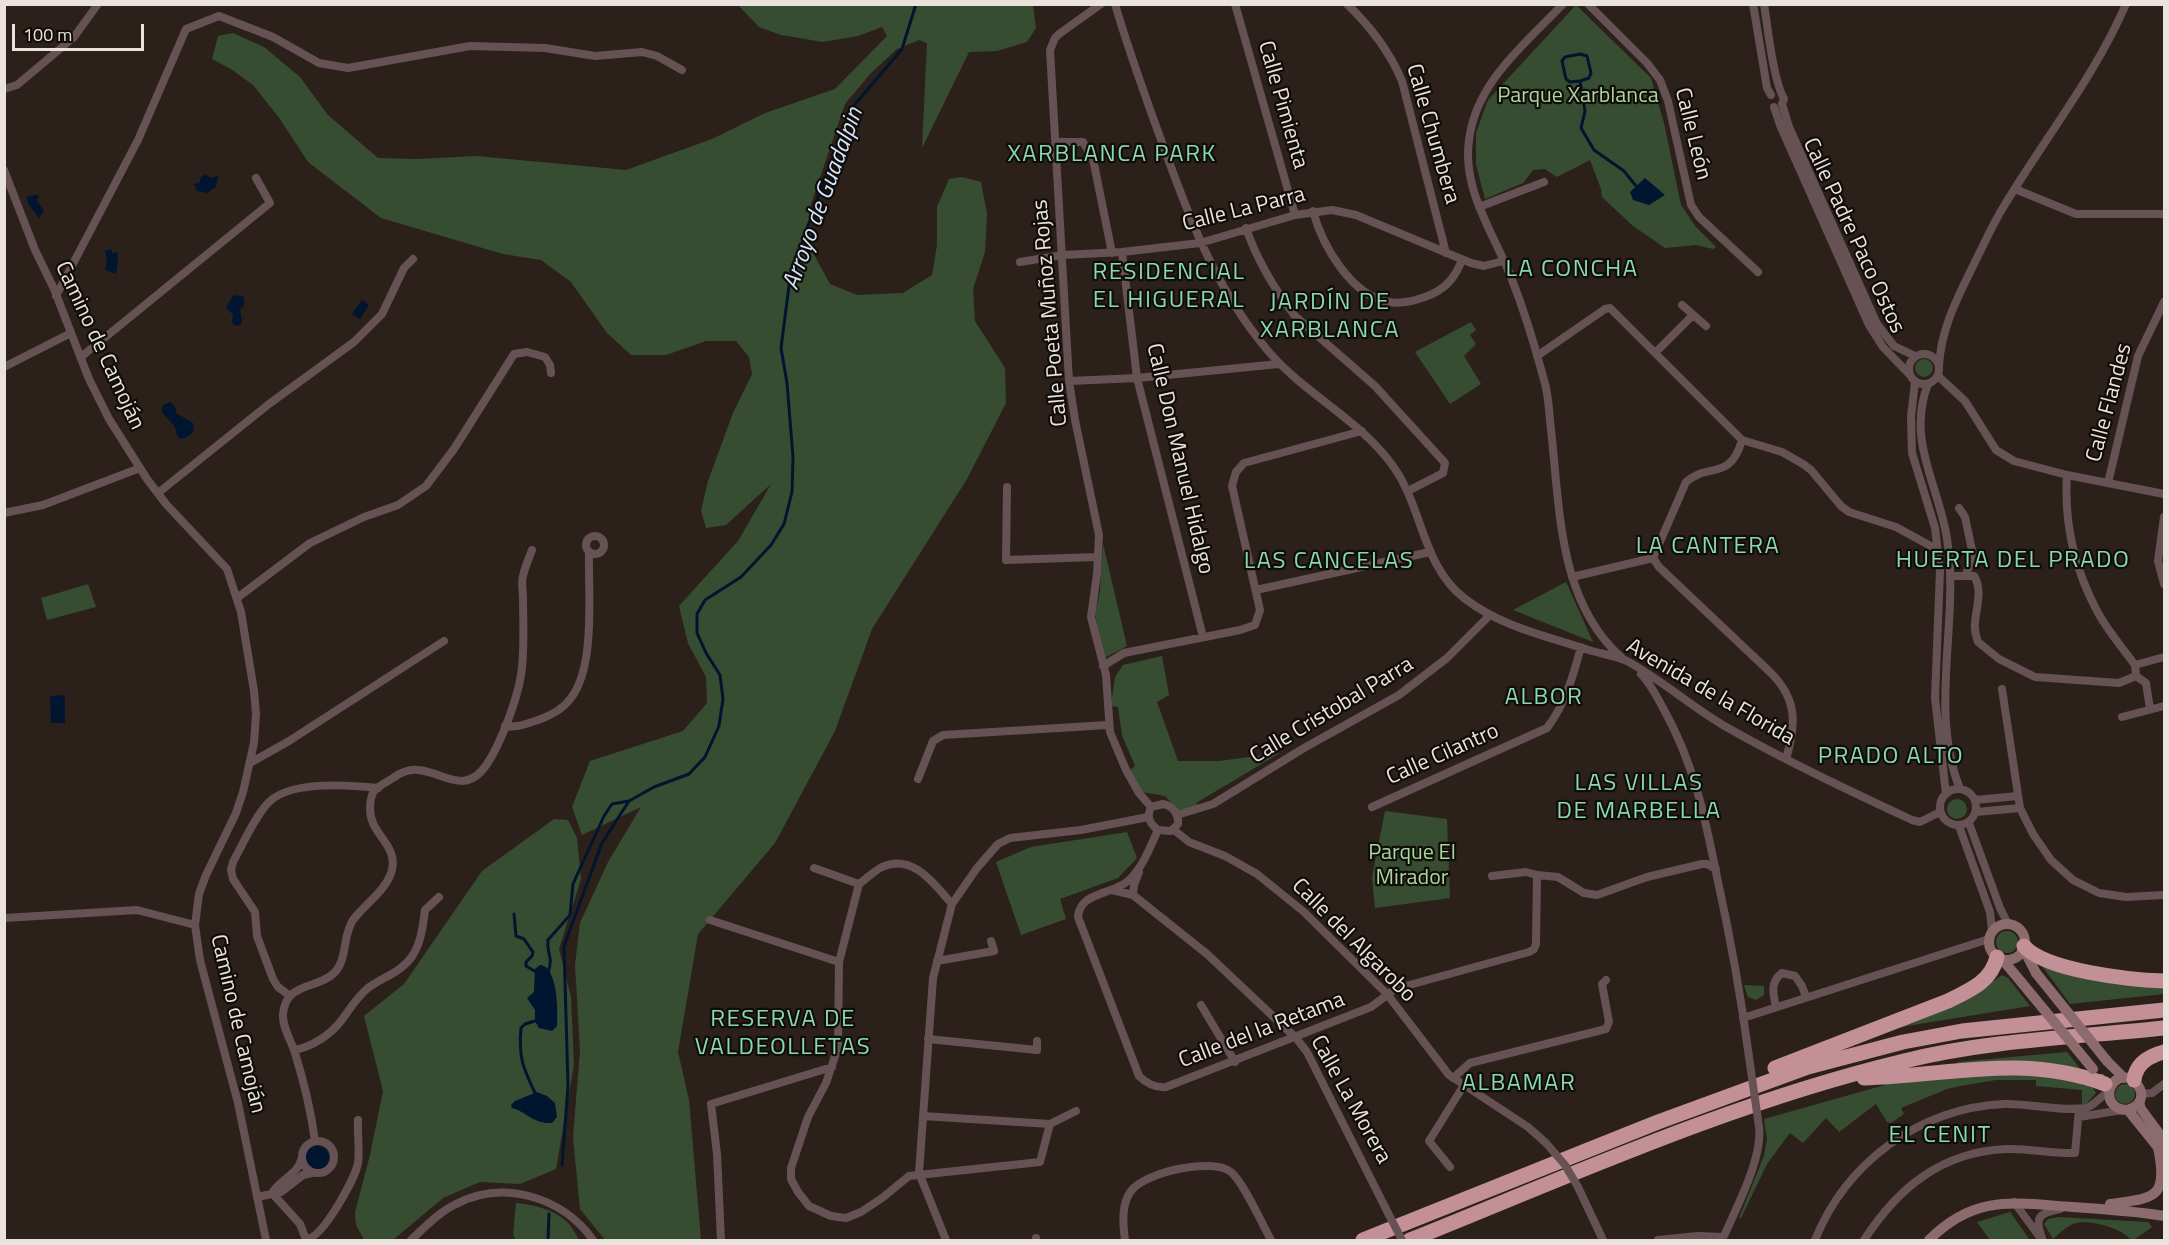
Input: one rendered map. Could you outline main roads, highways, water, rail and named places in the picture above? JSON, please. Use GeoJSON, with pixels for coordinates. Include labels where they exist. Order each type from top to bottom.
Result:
{"type":"FeatureCollection","features":[{"type":"Feature","properties":{"kind":"highway"},"geometry":{"type":"LineString","coordinates":[[2024,947],[2036,956],[2082,971],[2119,978],[2164,981]]}},
{"type":"Feature","properties":{"kind":"highway"},"geometry":{"type":"LineString","coordinates":[[1718,1098],[1738,1082],[1948,1001],[1974,988],[1989,975],[1999,958]]}},
{"type":"Feature","properties":{"kind":"highway"},"geometry":{"type":"LineString","coordinates":[[1363,1240],[1718,1098],[1808,1066],[1903,1042],[2008,1025],[2164,1010]]}},
{"type":"Feature","properties":{"kind":"highway"},"geometry":{"type":"LineString","coordinates":[[1410,1240],[1734,1111],[1834,1079],[1905,1060],[1962,1049],[2164,1028]]}},
{"type":"Feature","properties":{"kind":"highway"},"geometry":{"type":"LineString","coordinates":[[2129,1079],[2139,1065],[2150,1057],[2164,1052]]}},
{"type":"Feature","properties":{"kind":"highway"},"geometry":{"type":"LineString","coordinates":[[1834,1079],[2030,1067],[2059,1070],[2107,1087]]}},
{"type":"Feature","properties":{"kind":"main road"},"geometry":{"type":"LineString","coordinates":[[2084,1207],[2154,1196],[2160,1187],[2163,1173],[2162,1148],[2141,1109],[2138,1084],[2107,1061],[2036,973],[2024,947],[2023,934],[2019,929],[2008,924],[1996,927],[1990,935],[1990,948],[2093,1069],[2107,1087],[2113,1105],[2125,1110],[2162,1148]]}},
{"type":"Feature","properties":{"kind":"main road"},"geometry":{"type":"LineString","coordinates":[[1999,958],[2013,959],[2024,947]]}},
{"type":"Feature","properties":{"kind":"main road"},"geometry":{"type":"LineString","coordinates":[[2107,1087],[2114,1082],[2129,1079]]}},
{"type":"Feature","properties":{"kind":"main road"},"geometry":{"type":"LineString","coordinates":[[2125,1110],[2133,1108],[2140,1098]]}},
{"type":"Feature","properties":{"kind":"main road"},"geometry":{"type":"LineString","coordinates":[[2122,1210],[2151,1203],[2164,1195]]}},
{"type":"Feature","properties":{"kind":"main road"},"geometry":{"type":"LineString","coordinates":[[1929,1240],[1966,1214],[1984,1207],[2014,1202],[2122,1210],[2164,1216]]}},
{"type":"Feature","properties":{"kind":"water"},"geometry":{"type":"Polygon","coordinates":[[[205,174],[211,178],[218,176],[216,187],[207,193],[197,191],[194,184],[200,183],[200,178],[205,174]]]}},
{"type":"Feature","properties":{"kind":"water"},"geometry":{"type":"Polygon","coordinates":[[[1645,178],[1665,195],[1649,205],[1633,200],[1630,192],[1645,178]]]}},
{"type":"Feature","properties":{"kind":"water"},"geometry":{"type":"Polygon","coordinates":[[[38,195],[39,198],[36,199],[44,211],[39,218],[28,204],[27,196],[38,195]]]}},
{"type":"Feature","properties":{"kind":"water"},"geometry":{"type":"Polygon","coordinates":[[[111,249],[112,253],[117,252],[116,274],[105,270],[107,262],[105,251],[111,249]]]}},
{"type":"Feature","properties":{"kind":"water"},"geometry":{"type":"Polygon","coordinates":[[[234,295],[244,297],[244,306],[240,309],[242,322],[236,326],[232,323],[233,315],[226,307],[234,295]]]}},
{"type":"Feature","properties":{"kind":"water"},"geometry":{"type":"Polygon","coordinates":[[[362,300],[369,305],[360,319],[352,314],[362,300]]]}},
{"type":"Feature","properties":{"kind":"water"},"geometry":{"type":"Polygon","coordinates":[[[170,402],[175,406],[176,413],[193,423],[194,430],[190,435],[181,439],[177,436],[175,427],[162,412],[162,406],[170,402]]]}},
{"type":"Feature","properties":{"kind":"water"},"geometry":{"type":"Polygon","coordinates":[[[65,695],[65,723],[51,723],[50,696],[65,695]]]}},
{"type":"Feature","properties":{"kind":"water"},"geometry":{"type":"Polygon","coordinates":[[[540,965],[546,967],[550,973],[556,991],[557,1026],[552,1031],[539,1028],[535,1021],[535,1010],[527,998],[534,992],[535,969],[540,965]]]}},
{"type":"Feature","properties":{"kind":"water"},"geometry":{"type":"Polygon","coordinates":[[[537,1092],[547,1096],[555,1103],[557,1117],[552,1123],[540,1122],[512,1108],[511,1105],[515,1101],[537,1092]]]}},
{"type":"Feature","properties":{"kind":"water"},"geometry":{"type":"Polygon","coordinates":[[[317,1146],[325,1150],[329,1158],[325,1166],[317,1170],[309,1166],[305,1158],[309,1150],[317,1146]]]}},
{"type":"Feature","properties":{"kind":"waterway","name":"Arroyo de Guadalpin"},"geometry":{"type":"LineString","coordinates":[[562,1165],[568,1086],[564,946],[602,843],[629,801],[654,787],[689,774],[705,757],[719,726],[723,699],[720,675],[697,633],[697,614],[705,600],[741,577],[771,545],[784,524],[792,492],[793,457],[787,383],[781,348],[790,278],[819,194],[841,145],[851,109],[902,49],[916,4]]}},
{"type":"Feature","properties":{"kind":"waterway"},"geometry":{"type":"LineString","coordinates":[[1580,81],[1570,82],[1566,79],[1562,61],[1565,57],[1580,54],[1587,56],[1591,73],[1589,78],[1580,81],[1585,111],[1581,128],[1594,150],[1624,171],[1636,186]]}},
{"type":"Feature","properties":{"kind":"waterway"},"geometry":{"type":"LineString","coordinates":[[548,973],[550,962],[548,940],[570,915],[573,884],[604,816],[612,804],[629,801]]}},
{"type":"Feature","properties":{"kind":"waterway"},"geometry":{"type":"LineString","coordinates":[[514,914],[516,936],[524,939],[533,952],[526,966],[538,973]]}},
{"type":"Feature","properties":{"kind":"waterway"},"geometry":{"type":"LineString","coordinates":[[537,1097],[523,1064],[520,1039],[521,1028],[525,1024],[538,1020]]}},
{"type":"Feature","properties":{"kind":"waterway","name":"Arroyo de Guadalpin"},"geometry":{"type":"LineString","coordinates":[[548,1240],[549,1214]]}},
{"type":"Feature","properties":{"kind":"district","name":"XARBLANCA PARK"},"geometry":{"type":"Point","coordinates":[1112,155]}},
{"type":"Feature","properties":{"kind":"district","name":"LA CONCHA"},"geometry":{"type":"Point","coordinates":[1572,270]}},
{"type":"Feature","properties":{"kind":"district","name":"RESIDENCIAL EL HIGUERAL"},"geometry":{"type":"Point","coordinates":[1169,287]}},
{"type":"Feature","properties":{"kind":"district","name":"JARDÍN DE XARBLANCA"},"geometry":{"type":"Point","coordinates":[1330,317]}},
{"type":"Feature","properties":{"kind":"district","name":"LA CANTERA"},"geometry":{"type":"Point","coordinates":[1708,547]}},
{"type":"Feature","properties":{"kind":"district","name":"HUERTA DEL PRADO"},"geometry":{"type":"Point","coordinates":[2013,561]}},
{"type":"Feature","properties":{"kind":"district","name":"LAS CANCELAS"},"geometry":{"type":"Point","coordinates":[1329,562]}},
{"type":"Feature","properties":{"kind":"district","name":"ALBOR"},"geometry":{"type":"Point","coordinates":[1544,698]}},
{"type":"Feature","properties":{"kind":"district","name":"PRADO ALTO"},"geometry":{"type":"Point","coordinates":[1891,757]}},
{"type":"Feature","properties":{"kind":"district","name":"LAS VILLAS DE MARBELLA"},"geometry":{"type":"Point","coordinates":[1639,798]}},
{"type":"Feature","properties":{"kind":"district","name":"RESERVA DE VALDEOLLETAS"},"geometry":{"type":"Point","coordinates":[783,1034]}},
{"type":"Feature","properties":{"kind":"district","name":"ALBAMAR"},"geometry":{"type":"Point","coordinates":[1519,1084]}},
{"type":"Feature","properties":{"kind":"district","name":"EL CENIT"},"geometry":{"type":"Point","coordinates":[1940,1136]}},
{"type":"Feature","properties":{"kind":"park label","name":"Parque Xarblanca"},"geometry":{"type":"Point","coordinates":[1578,97]}},
{"type":"Feature","properties":{"kind":"park label","name":"Parque El Mirador"},"geometry":{"type":"Point","coordinates":[1412,866]}}]}
